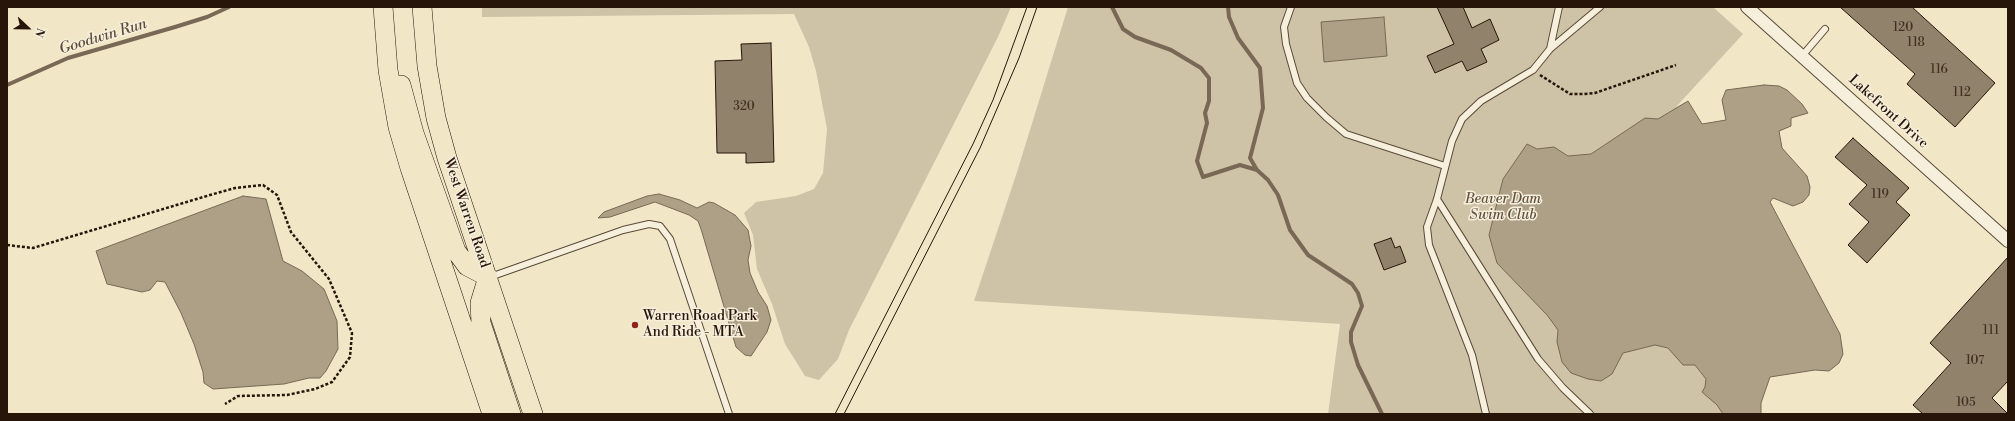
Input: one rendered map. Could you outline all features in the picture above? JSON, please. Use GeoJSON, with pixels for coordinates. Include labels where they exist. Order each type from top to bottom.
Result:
{"type":"FeatureCollection","features":[{"type":"Feature","properties":{"kind":"main road"},"geometry":{"type":"LineString","coordinates":[[383,7],[388,70],[398,127],[412,176],[492,414]]}},
{"type":"Feature","properties":{"kind":"main road","name":"West Warren Road"},"geometry":{"type":"LineString","coordinates":[[422,7],[427,66],[436,118],[447,158],[488,277],[532,414]]}},
{"type":"Feature","properties":{"kind":"main road"},"geometry":{"type":"LineString","coordinates":[[385,26],[414,133],[456,251],[467,266],[488,277],[480,302],[481,323],[511,414]]}},
{"type":"Feature","properties":{"kind":"street","name":"Lakefront Drive"},"geometry":{"type":"LineString","coordinates":[[1747,7],[2008,241]]}},
{"type":"Feature","properties":{"kind":"lane"},"geometry":{"type":"LineString","coordinates":[[1291,7],[1284,27],[1286,44],[1297,83],[1326,117],[1346,134],[1445,166]]}},
{"type":"Feature","properties":{"kind":"lane"},"geometry":{"type":"LineString","coordinates":[[1550,49],[1559,7]]}},
{"type":"Feature","properties":{"kind":"lane"},"geometry":{"type":"LineString","coordinates":[[1486,414],[1472,355],[1428,245],[1427,227],[1437,199],[1452,141],[1462,119],[1481,101],[1533,70],[1550,49],[1600,7]]}},
{"type":"Feature","properties":{"kind":"lane"},"geometry":{"type":"LineString","coordinates":[[1802,56],[1825,29]]}},
{"type":"Feature","properties":{"kind":"lane"},"geometry":{"type":"LineString","coordinates":[[1437,199],[1538,359],[1563,388],[1590,414]]}},
{"type":"Feature","properties":{"kind":"lane"},"geometry":{"type":"LineString","coordinates":[[488,277],[623,230],[649,224],[660,226],[665,230],[670,239],[729,414]]}},
{"type":"Feature","properties":{"kind":"path"},"geometry":{"type":"LineString","coordinates":[[1533,70],[1570,94],[1584,94],[1595,93],[1676,65]]}},
{"type":"Feature","properties":{"kind":"path"},"geometry":{"type":"LineString","coordinates":[[7,245],[33,248],[235,188],[263,185],[277,195],[291,232],[329,279],[352,333],[350,357],[332,382],[315,389],[287,395],[238,396],[225,404]]}},
{"type":"Feature","properties":{"kind":"green space"},"geometry":{"type":"Polygon","coordinates":[[[482,7],[1011,7],[998,37],[849,330],[838,359],[819,380],[805,376],[785,344],[772,304],[757,269],[753,235],[744,213],[756,202],[796,196],[814,189],[823,173],[827,129],[816,71],[809,47],[794,14],[482,17],[482,7]]]}},
{"type":"Feature","properties":{"kind":"green space","name":"Beaver Dam Swim Club"},"geometry":{"type":"Polygon","coordinates":[[[1068,7],[1713,7],[1743,34],[1676,107],[1688,101],[1702,124],[1726,120],[1722,100],[1726,90],[1764,85],[1779,86],[1787,90],[1802,104],[1808,113],[1791,118],[1791,126],[1779,132],[1782,148],[1807,176],[1810,187],[1809,195],[1803,202],[1793,206],[1773,198],[1770,202],[1840,334],[1843,354],[1839,363],[1829,371],[1815,370],[1770,377],[1761,403],[1761,414],[1328,414],[1340,324],[974,301],[1017,172],[1068,7]]]}},
{"type":"Feature","properties":{"kind":"shaded area"},"geometry":{"type":"Polygon","coordinates":[[[1384,17],[1387,56],[1324,62],[1321,22],[1384,17]]]}},
{"type":"Feature","properties":{"kind":"shaded area"},"geometry":{"type":"Polygon","coordinates":[[[1764,85],[1779,86],[1787,90],[1802,104],[1808,113],[1791,118],[1791,126],[1779,131],[1782,148],[1807,176],[1810,187],[1809,195],[1803,202],[1793,206],[1773,198],[1770,202],[1840,334],[1843,354],[1839,363],[1829,371],[1815,370],[1770,377],[1761,403],[1761,414],[1723,414],[1717,405],[1702,392],[1705,387],[1706,379],[1695,365],[1683,365],[1668,348],[1655,345],[1623,353],[1612,374],[1601,381],[1588,379],[1571,373],[1562,362],[1557,342],[1558,330],[1547,315],[1497,263],[1489,235],[1503,179],[1527,144],[1537,149],[1554,147],[1568,156],[1591,154],[1645,118],[1658,119],[1688,101],[1702,124],[1726,120],[1722,100],[1726,90],[1764,85]]]}},
{"type":"Feature","properties":{"kind":"shaded area"},"geometry":{"type":"Polygon","coordinates":[[[659,194],[680,200],[697,208],[709,202],[714,203],[735,215],[748,230],[751,246],[748,260],[750,273],[758,292],[767,306],[771,320],[767,332],[751,356],[745,355],[736,347],[698,221],[689,215],[655,202],[610,217],[598,218],[604,212],[647,196],[659,194]]]}},
{"type":"Feature","properties":{"kind":"shaded area"},"geometry":{"type":"Polygon","coordinates":[[[243,196],[266,199],[283,261],[302,271],[324,289],[337,321],[338,349],[326,371],[320,378],[309,378],[284,384],[213,389],[204,383],[203,372],[194,344],[181,313],[165,282],[157,281],[150,290],[142,292],[107,284],[96,251],[243,196]]]}},
{"type":"Feature","properties":{"kind":"building"},"geometry":{"type":"Polygon","coordinates":[[[1437,7],[1463,7],[1472,28],[1490,19],[1499,40],[1481,49],[1487,62],[1467,71],[1462,61],[1435,73],[1427,56],[1454,44],[1437,7]]]}},
{"type":"Feature","properties":{"kind":"building"},"geometry":{"type":"Polygon","coordinates":[[[1840,7],[1912,7],[1995,83],[1955,127],[1907,84],[1915,74],[1840,7]]]}},
{"type":"Feature","properties":{"kind":"building"},"geometry":{"type":"Polygon","coordinates":[[[771,43],[774,162],[746,163],[746,153],[717,153],[715,61],[742,60],[741,44],[771,43]]]}},
{"type":"Feature","properties":{"kind":"building"},"geometry":{"type":"Polygon","coordinates":[[[1853,138],[1909,188],[1896,202],[1910,215],[1867,263],[1848,245],[1869,222],[1849,204],[1867,185],[1835,157],[1853,138]]]}},
{"type":"Feature","properties":{"kind":"building"},"geometry":{"type":"Polygon","coordinates":[[[1391,238],[1395,248],[1400,246],[1406,262],[1384,270],[1374,244],[1391,238]]]}},
{"type":"Feature","properties":{"kind":"building"},"geometry":{"type":"Polygon","coordinates":[[[2008,257],[2008,381],[1992,398],[2008,414],[1923,414],[1913,405],[1951,363],[1930,343],[2008,257]]]}},
{"type":"Feature","properties":{"kind":"waterway","name":"Goodwin Run"},"geometry":{"type":"LineString","coordinates":[[7,85],[68,58],[207,17],[229,7]]}},
{"type":"Feature","properties":{"kind":"waterway","name":"Goodwin Run"},"geometry":{"type":"LineString","coordinates":[[1112,7],[1123,29],[1135,37],[1171,50],[1201,68],[1209,78],[1209,101],[1205,113],[1207,123],[1197,161],[1203,177],[1240,165],[1257,170]]}},
{"type":"Feature","properties":{"kind":"waterway"},"geometry":{"type":"LineString","coordinates":[[1228,7],[1229,17],[1238,38],[1260,68],[1263,108],[1250,158],[1257,170],[1268,180],[1278,195],[1290,230],[1308,255],[1352,284],[1358,293],[1362,306],[1351,332],[1351,342],[1358,365],[1382,414]]}},
{"type":"Feature","properties":{"kind":"tram line"},"geometry":{"type":"LineString","coordinates":[[835,414],[973,144],[993,100],[1027,7]]}},
{"type":"Feature","properties":{"kind":"tram line"},"geometry":{"type":"LineString","coordinates":[[844,414],[980,148],[1019,58],[1037,7]]}},
{"type":"Feature","properties":{"kind":"place","name":"Warren Road Park And Ride - MTA"},"geometry":{"type":"Point","coordinates":[635,325]}}]}
